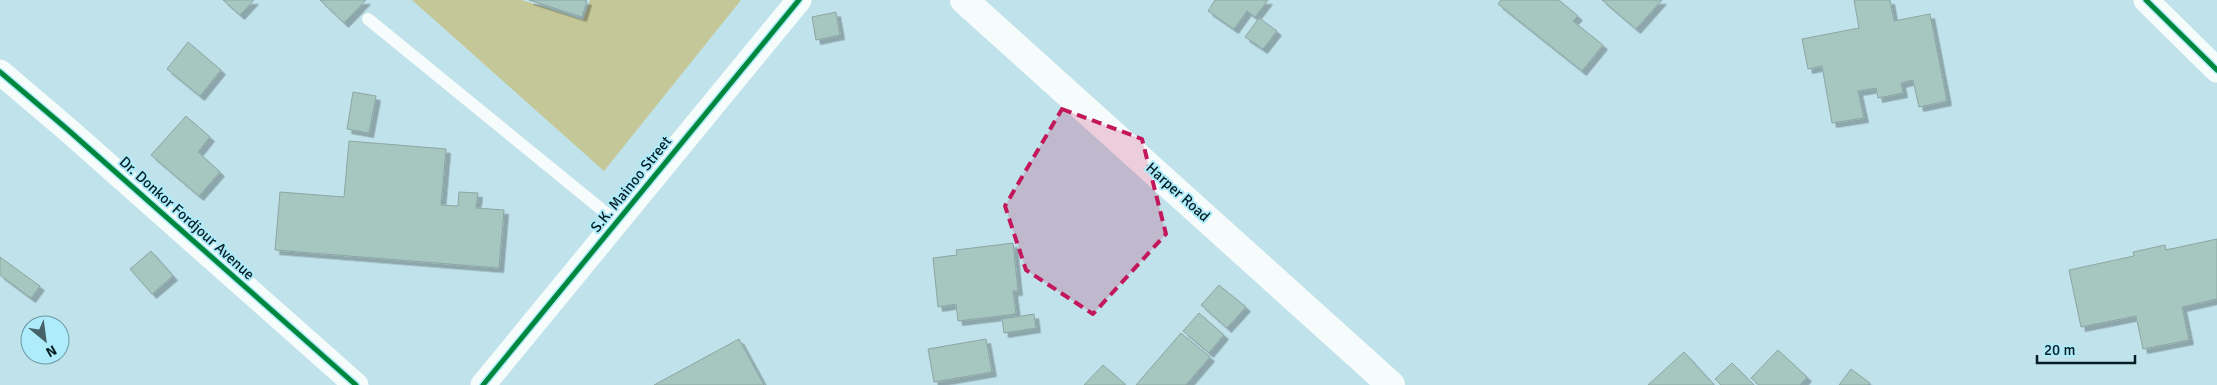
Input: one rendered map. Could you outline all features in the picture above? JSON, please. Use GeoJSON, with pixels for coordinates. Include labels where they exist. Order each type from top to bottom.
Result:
{"type":"FeatureCollection","features":[{"type":"Feature","properties":{"kind":"main road","name":"Harper Road"},"geometry":{"type":"LineString","coordinates":[[964,0],[1391,385]]}},
{"type":"Feature","properties":{"kind":"street","name":"S.K. Mainoo Street"},"geometry":{"type":"LineString","coordinates":[[484,385],[799,0]]}},
{"type":"Feature","properties":{"kind":"street"},"geometry":{"type":"LineString","coordinates":[[2146,0],[2217,70]]}},
{"type":"Feature","properties":{"kind":"street","name":"Dr. Donkor Fordjour Avenue"},"geometry":{"type":"LineString","coordinates":[[0,72],[67,128],[356,385]]}},
{"type":"Feature","properties":{"kind":"lane"},"geometry":{"type":"LineString","coordinates":[[368,19],[617,222]]}},
{"type":"Feature","properties":{"kind":"highlighted area"},"geometry":{"type":"Polygon","coordinates":[[[1062,109],[1142,139],[1166,234],[1093,314],[1026,270],[1005,206],[1062,109]]]}},
{"type":"Feature","properties":{"kind":"green space"},"geometry":{"type":"Polygon","coordinates":[[[412,0],[522,0],[583,20],[590,0],[741,0],[604,171],[412,0]]]}},
{"type":"Feature","properties":{"kind":"building"},"geometry":{"type":"Polygon","coordinates":[[[223,0],[254,0],[240,15],[223,0]]]}},
{"type":"Feature","properties":{"kind":"building"},"geometry":{"type":"Polygon","coordinates":[[[320,0],[366,0],[344,23],[320,0]]]}},
{"type":"Feature","properties":{"kind":"building"},"geometry":{"type":"Polygon","coordinates":[[[529,0],[584,0],[587,1],[582,17],[529,0]]]}},
{"type":"Feature","properties":{"kind":"building"},"geometry":{"type":"Polygon","coordinates":[[[1215,0],[1268,0],[1255,17],[1247,11],[1234,29],[1208,11],[1215,0]]]}},
{"type":"Feature","properties":{"kind":"building"},"geometry":{"type":"Polygon","coordinates":[[[1501,0],[1559,0],[1578,16],[1573,21],[1603,45],[1582,71],[1498,4],[1501,0]]]}},
{"type":"Feature","properties":{"kind":"building"},"geometry":{"type":"Polygon","coordinates":[[[1602,0],[1662,0],[1636,29],[1602,0]]]}},
{"type":"Feature","properties":{"kind":"building"},"geometry":{"type":"Polygon","coordinates":[[[1854,0],[1890,0],[1894,21],[1930,14],[1947,101],[1919,107],[1913,80],[1901,83],[1903,93],[1878,98],[1876,88],[1858,91],[1864,118],[1832,123],[1822,66],[1808,69],[1802,39],[1859,28],[1854,0]]]}},
{"type":"Feature","properties":{"kind":"building"},"geometry":{"type":"Polygon","coordinates":[[[836,12],[840,35],[816,40],[812,17],[836,12]]]}},
{"type":"Feature","properties":{"kind":"building"},"geometry":{"type":"Polygon","coordinates":[[[1259,18],[1277,31],[1263,49],[1245,37],[1259,18]]]}},
{"type":"Feature","properties":{"kind":"building"},"geometry":{"type":"Polygon","coordinates":[[[188,42],[221,70],[200,96],[167,69],[188,42]]]}},
{"type":"Feature","properties":{"kind":"building"},"geometry":{"type":"Polygon","coordinates":[[[353,92],[376,96],[369,133],[347,129],[353,92]]]}},
{"type":"Feature","properties":{"kind":"building"},"geometry":{"type":"Polygon","coordinates":[[[186,116],[210,137],[198,152],[220,172],[199,196],[151,155],[186,116]]]}},
{"type":"Feature","properties":{"kind":"building"},"geometry":{"type":"Polygon","coordinates":[[[349,141],[446,149],[441,205],[458,206],[459,192],[478,193],[476,208],[504,210],[499,268],[275,250],[280,192],[344,197],[349,141]]]}},
{"type":"Feature","properties":{"kind":"building"},"geometry":{"type":"Polygon","coordinates":[[[2217,239],[2217,299],[2182,307],[2189,340],[2143,349],[2136,316],[2081,327],[2069,270],[2134,256],[2133,252],[2165,245],[2166,250],[2217,239]]]}},
{"type":"Feature","properties":{"kind":"building"},"geometry":{"type":"Polygon","coordinates":[[[1013,243],[1018,291],[1013,291],[1016,314],[958,321],[956,304],[938,307],[933,258],[957,255],[956,250],[1013,243]]]}},
{"type":"Feature","properties":{"kind":"building"},"geometry":{"type":"Polygon","coordinates":[[[151,251],[173,276],[152,294],[130,269],[151,251]]]}},
{"type":"Feature","properties":{"kind":"building"},"geometry":{"type":"Polygon","coordinates":[[[0,257],[40,286],[31,298],[0,275],[0,257]]]}},
{"type":"Feature","properties":{"kind":"building"},"geometry":{"type":"Polygon","coordinates":[[[1219,285],[1246,307],[1227,328],[1201,305],[1219,285]]]}},
{"type":"Feature","properties":{"kind":"building"},"geometry":{"type":"Polygon","coordinates":[[[1199,313],[1224,335],[1209,353],[1183,331],[1199,313]]]}},
{"type":"Feature","properties":{"kind":"building"},"geometry":{"type":"Polygon","coordinates":[[[1034,314],[1036,328],[1004,333],[1002,319],[1034,314]]]}},
{"type":"Feature","properties":{"kind":"building"},"geometry":{"type":"Polygon","coordinates":[[[1181,333],[1210,357],[1186,385],[1136,385],[1181,333]]]}},
{"type":"Feature","properties":{"kind":"building"},"geometry":{"type":"Polygon","coordinates":[[[739,339],[764,385],[654,385],[739,339]]]}},
{"type":"Feature","properties":{"kind":"building"},"geometry":{"type":"Polygon","coordinates":[[[986,339],[992,372],[934,382],[928,349],[986,339]]]}},
{"type":"Feature","properties":{"kind":"building"},"geometry":{"type":"Polygon","coordinates":[[[1778,350],[1807,377],[1800,385],[1759,385],[1751,378],[1778,350]]]}},
{"type":"Feature","properties":{"kind":"building"},"geometry":{"type":"Polygon","coordinates":[[[1684,352],[1714,385],[1648,385],[1684,352]]]}},
{"type":"Feature","properties":{"kind":"building"},"geometry":{"type":"Polygon","coordinates":[[[1732,363],[1754,385],[1721,385],[1715,379],[1732,363]]]}},
{"type":"Feature","properties":{"kind":"building"},"geometry":{"type":"Polygon","coordinates":[[[1103,365],[1125,384],[1125,385],[1084,385],[1103,365]]]}},
{"type":"Feature","properties":{"kind":"building"},"geometry":{"type":"Polygon","coordinates":[[[1851,369],[1870,383],[1868,385],[1839,385],[1851,369]]]}},
{"type":"Feature","properties":{"kind":"cycle path"},"geometry":{"type":"LineString","coordinates":[[483,385],[799,0]]}},
{"type":"Feature","properties":{"kind":"cycle path"},"geometry":{"type":"LineString","coordinates":[[2146,0],[2217,70]]}},
{"type":"Feature","properties":{"kind":"cycle path"},"geometry":{"type":"LineString","coordinates":[[0,72],[356,385]]}}]}
